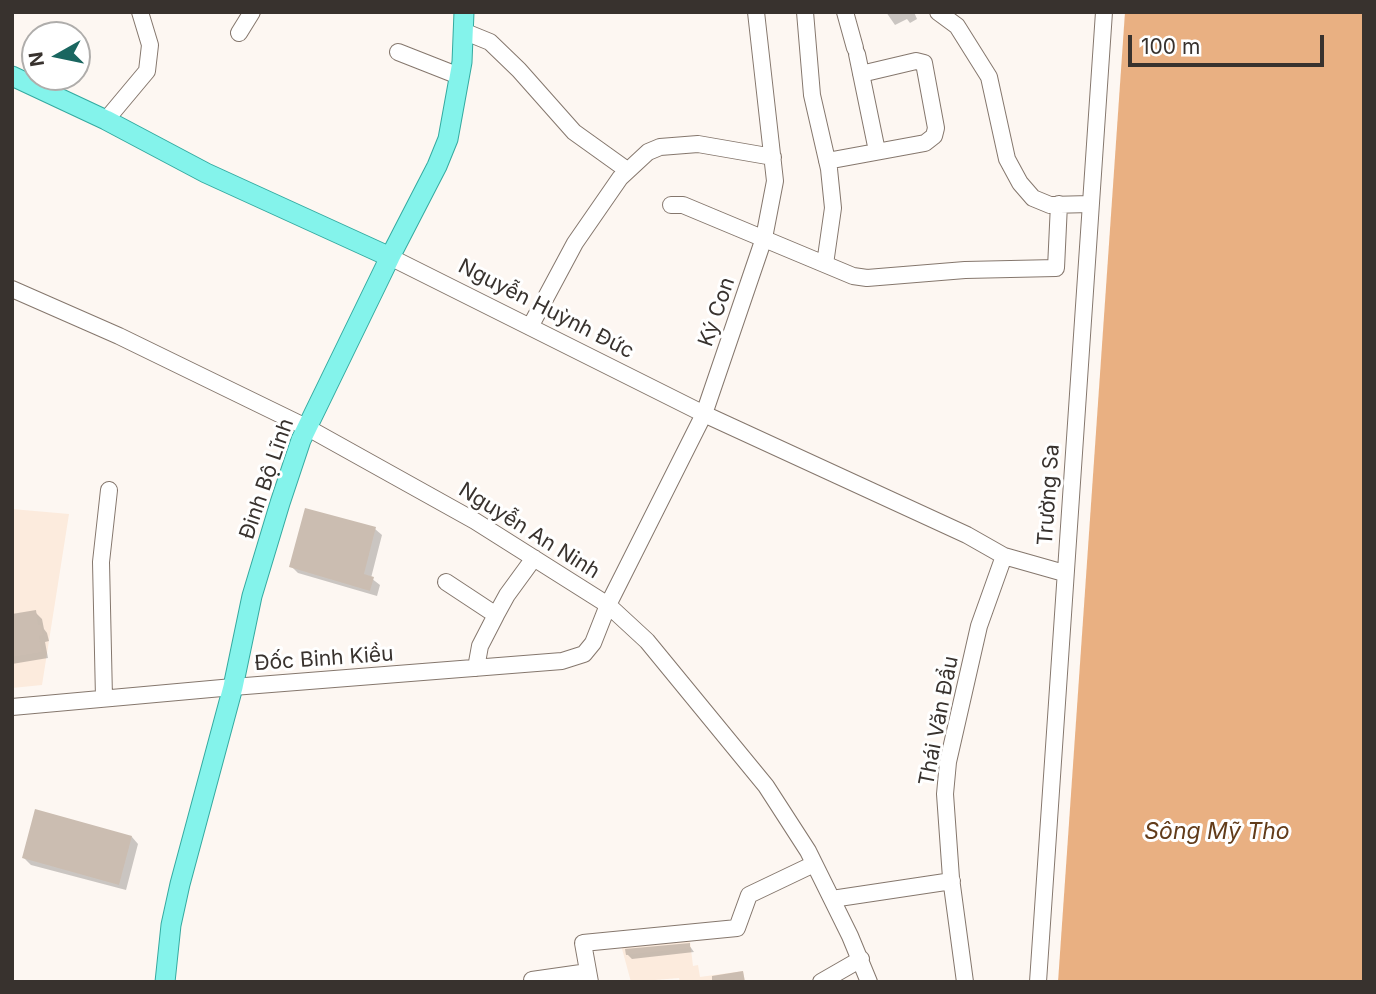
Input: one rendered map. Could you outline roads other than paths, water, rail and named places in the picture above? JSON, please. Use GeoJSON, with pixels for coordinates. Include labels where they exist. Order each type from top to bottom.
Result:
{"type":"FeatureCollection","features":[{"type":"Feature","properties":{"kind":"main road","name":"Đinh Bộ Lĩnh"},"geometry":{"type":"LineString","coordinates":[[164,982],[171,925],[233,687],[252,596],[286,484],[308,428],[448,139],[459,76],[464,22]]}},
{"type":"Feature","properties":{"kind":"main road","name":"Nguyễn Huỳnh Đức"},"geometry":{"type":"LineString","coordinates":[[12,76],[106,120],[206,173],[390,257]]}},
{"type":"Feature","properties":{"kind":"street"},"geometry":{"type":"LineString","coordinates":[[106,120],[147,71],[150,46],[140,12]]}},
{"type":"Feature","properties":{"kind":"street"},"geometry":{"type":"LineString","coordinates":[[239,33],[252,12]]}},
{"type":"Feature","properties":{"kind":"street","name":"Ký Con"},"geometry":{"type":"LineString","coordinates":[[608,605],[704,414],[764,238],[775,181],[756,12]]}},
{"type":"Feature","properties":{"kind":"street"},"geometry":{"type":"LineString","coordinates":[[805,12],[812,95],[827,161],[833,208],[825,264]]}},
{"type":"Feature","properties":{"kind":"street"},"geometry":{"type":"LineString","coordinates":[[845,12],[877,151]]}},
{"type":"Feature","properties":{"kind":"street"},"geometry":{"type":"LineString","coordinates":[[938,12],[957,26],[989,77],[1007,159],[1020,183],[1033,198],[1050,205],[1090,204]]}},
{"type":"Feature","properties":{"kind":"street","name":"Trường Sa"},"geometry":{"type":"LineString","coordinates":[[1038,982],[1104,12]]}},
{"type":"Feature","properties":{"kind":"street"},"geometry":{"type":"LineString","coordinates":[[464,22],[520,70],[574,132],[628,170]]}},
{"type":"Feature","properties":{"kind":"street"},"geometry":{"type":"LineString","coordinates":[[398,52],[459,76]]}},
{"type":"Feature","properties":{"kind":"street"},"geometry":{"type":"LineString","coordinates":[[827,161],[925,143],[934,136],[936,128],[926,70],[920,61],[861,74]]}},
{"type":"Feature","properties":{"kind":"street"},"geometry":{"type":"LineString","coordinates":[[530,327],[575,243],[628,170],[648,152],[698,144],[773,157]]}},
{"type":"Feature","properties":{"kind":"street"},"geometry":{"type":"LineString","coordinates":[[671,205],[683,205],[825,264],[867,278],[965,270],[1056,268],[1059,204]]}},
{"type":"Feature","properties":{"kind":"street","name":"Nguyễn Huỳnh Đức"},"geometry":{"type":"LineString","coordinates":[[390,257],[704,414],[967,535],[1004,556],[1064,573]]}},
{"type":"Feature","properties":{"kind":"street","name":"Nguyễn An Ninh"},"geometry":{"type":"LineString","coordinates":[[12,289],[118,336],[308,428],[475,521],[608,605],[647,641],[766,786],[814,864],[861,959],[869,982]]}},
{"type":"Feature","properties":{"kind":"street"},"geometry":{"type":"LineString","coordinates":[[104,698],[101,562],[109,490]]}},
{"type":"Feature","properties":{"kind":"street","name":"Thái Văn Đẩu"},"geometry":{"type":"LineString","coordinates":[[965,982],[952,881],[945,794],[948,762],[979,626],[1004,556]]}},
{"type":"Feature","properties":{"kind":"street"},"geometry":{"type":"LineString","coordinates":[[476,668],[480,646],[496,615],[534,558]]}},
{"type":"Feature","properties":{"kind":"street"},"geometry":{"type":"LineString","coordinates":[[446,582],[496,615]]}},
{"type":"Feature","properties":{"kind":"street","name":"Đốc Binh Kiều"},"geometry":{"type":"LineString","coordinates":[[12,707],[562,661],[584,654],[593,643],[608,605]]}},
{"type":"Feature","properties":{"kind":"street"},"geometry":{"type":"LineString","coordinates":[[532,980],[589,977],[583,943],[737,928],[749,895],[814,864]]}},
{"type":"Feature","properties":{"kind":"street"},"geometry":{"type":"LineString","coordinates":[[832,899],[952,881]]}},
{"type":"Feature","properties":{"kind":"street"},"geometry":{"type":"LineString","coordinates":[[821,982],[861,959]]}},
{"type":"Feature","properties":{"kind":"water","name":"Sông Mỹ Tho"},"geometry":{"type":"Polygon","coordinates":[[[1125,12],[1364,12],[1364,982],[1058,982],[1125,12]]]}}]}
